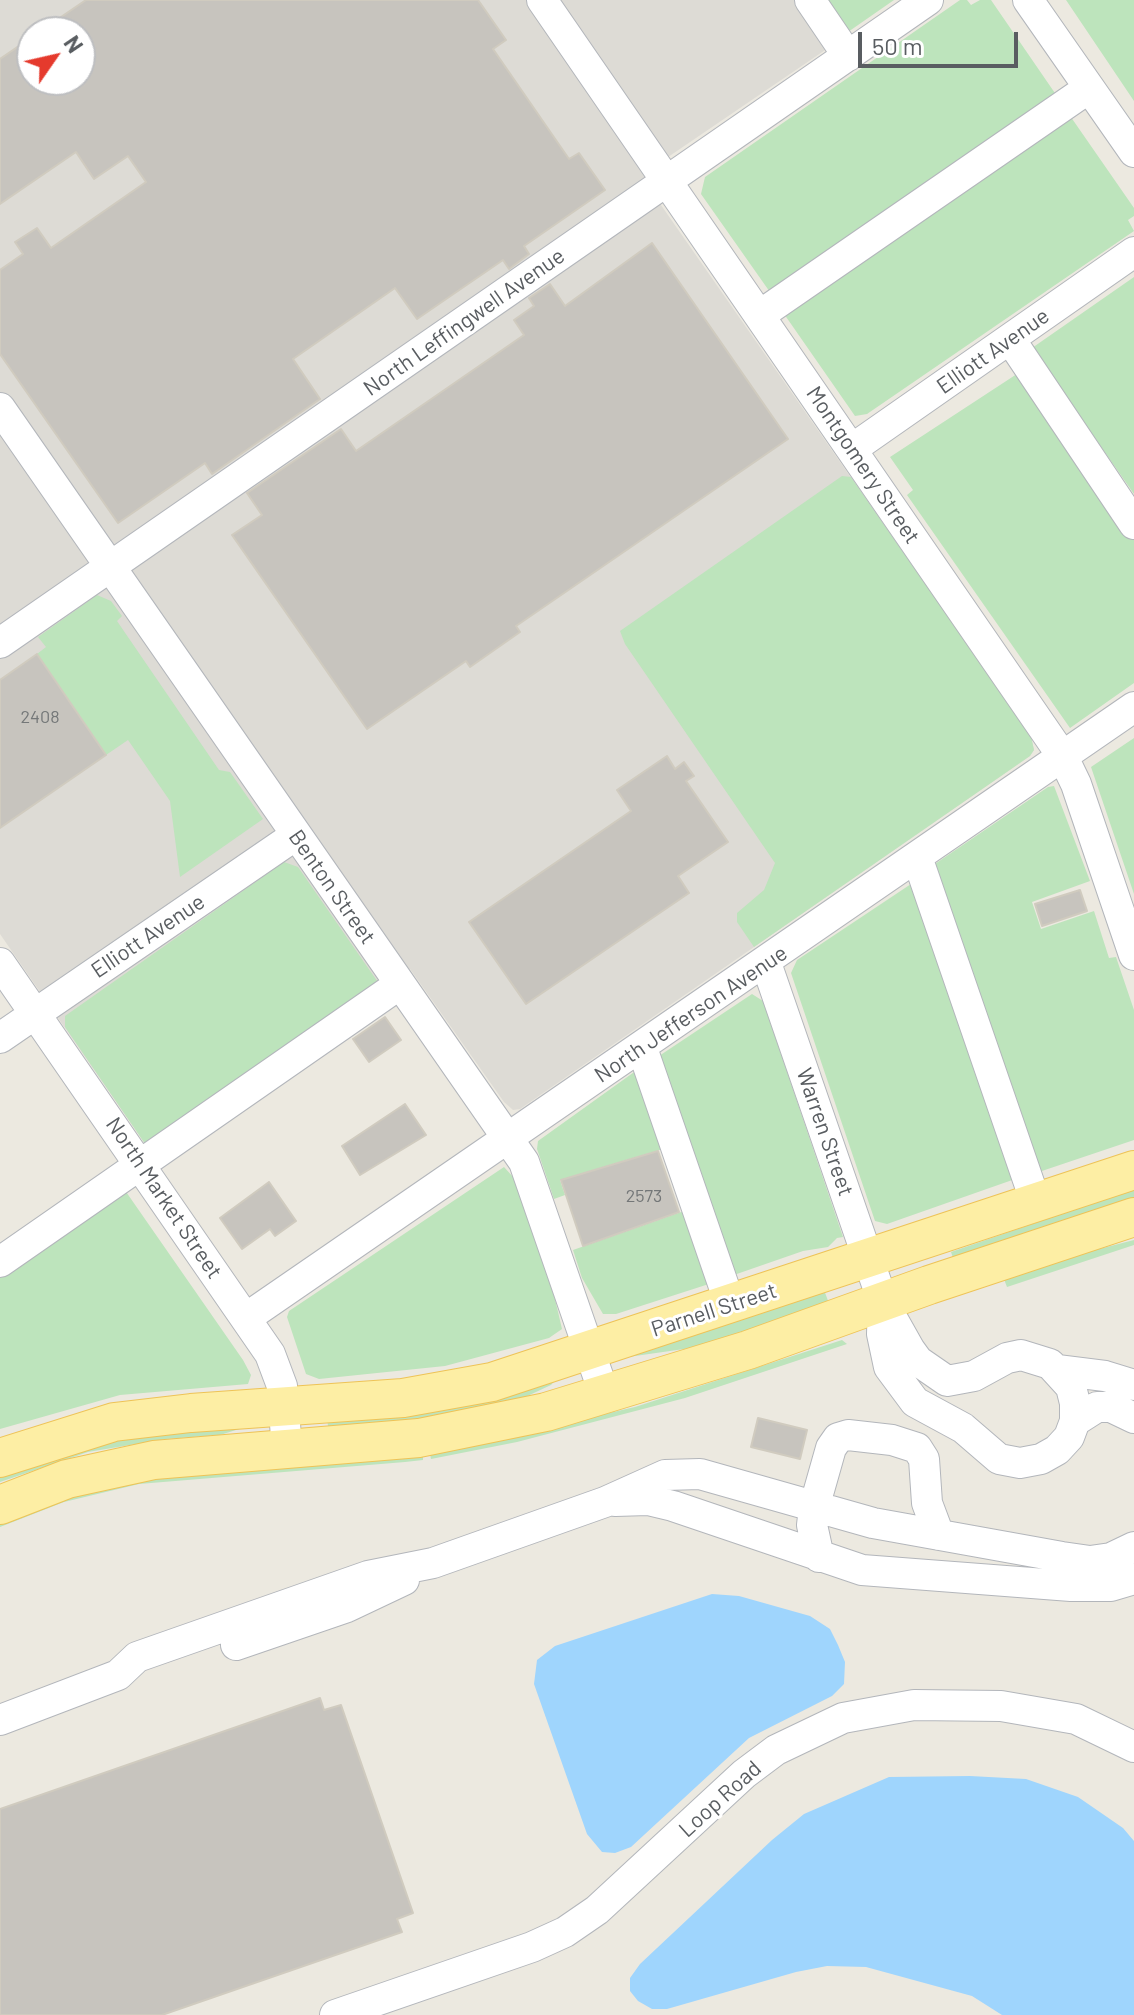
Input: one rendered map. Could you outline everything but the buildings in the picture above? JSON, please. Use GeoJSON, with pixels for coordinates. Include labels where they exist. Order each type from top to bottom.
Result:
{"type":"FeatureCollection","features":[{"type":"Feature","properties":{"kind":"main road","name":"Parnell Street"},"geometry":{"type":"LineString","coordinates":[[285,1405],[449,1392],[591,1352],[1134,1170]]}},
{"type":"Feature","properties":{"kind":"main road"},"geometry":{"type":"LineString","coordinates":[[0,1505],[67,1479],[113,1467],[192,1455],[419,1438],[479,1428],[605,1396],[1134,1217]]}},
{"type":"Feature","properties":{"kind":"main road"},"geometry":{"type":"LineString","coordinates":[[0,1458],[114,1422],[285,1405]]}},
{"type":"Feature","properties":{"kind":"street","name":"Montgomery Street"},"geometry":{"type":"LineString","coordinates":[[542,0],[1063,757],[1076,784],[1134,955]]}},
{"type":"Feature","properties":{"kind":"street"},"geometry":{"type":"LineString","coordinates":[[810,0],[848,56]]}},
{"type":"Feature","properties":{"kind":"street","name":"North Leffingwell Avenue"},"geometry":{"type":"LineString","coordinates":[[0,643],[928,0]]}},
{"type":"Feature","properties":{"kind":"street"},"geometry":{"type":"LineString","coordinates":[[1028,0],[1134,152]]}},
{"type":"Feature","properties":{"kind":"street"},"geometry":{"type":"LineString","coordinates":[[760,315],[1089,88]]}},
{"type":"Feature","properties":{"kind":"street","name":"Elliott Avenue"},"geometry":{"type":"LineString","coordinates":[[852,449],[1134,252]]}},
{"type":"Feature","properties":{"kind":"street"},"geometry":{"type":"LineString","coordinates":[[1010,339],[1134,524]]}},
{"type":"Feature","properties":{"kind":"street","name":"Benton Street"},"geometry":{"type":"LineString","coordinates":[[0,408],[528,1171],[605,1396]]}},
{"type":"Feature","properties":{"kind":"street","name":"North Jefferson Avenue"},"geometry":{"type":"LineString","coordinates":[[246,1318],[1134,707]]}},
{"type":"Feature","properties":{"kind":"street","name":"Elliott Avenue"},"geometry":{"type":"LineString","coordinates":[[0,1038],[296,835]]}},
{"type":"Feature","properties":{"kind":"street"},"geometry":{"type":"LineString","coordinates":[[917,857],[1036,1203]]}},
{"type":"Feature","properties":{"kind":"street","name":"North Market Street"},"geometry":{"type":"LineString","coordinates":[[0,963],[141,1163],[276,1367],[285,1405],[287,1449]]}},
{"type":"Feature","properties":{"kind":"street","name":"Warren Street"},"geometry":{"type":"LineString","coordinates":[[766,963],[883,1302]]}},
{"type":"Feature","properties":{"kind":"street"},"geometry":{"type":"LineString","coordinates":[[0,1262],[400,984]]}},
{"type":"Feature","properties":{"kind":"street"},"geometry":{"type":"LineString","coordinates":[[642,1048],[730,1304]]}},
{"type":"Feature","properties":{"kind":"street"},"geometry":{"type":"LineString","coordinates":[[883,1302],[918,1361],[947,1381],[974,1376],[1007,1358],[1021,1355],[1050,1364],[1071,1387],[1075,1421],[1069,1437],[1057,1450],[1041,1459],[1020,1463],[999,1459],[963,1428],[915,1402],[889,1367],[883,1341],[883,1302]]}},
{"type":"Feature","properties":{"kind":"street"},"geometry":{"type":"LineString","coordinates":[[1057,1370],[1105,1376],[1134,1385]]}},
{"type":"Feature","properties":{"kind":"street"},"geometry":{"type":"LineString","coordinates":[[1075,1421],[1097,1407],[1111,1407],[1134,1418]]}},
{"type":"Feature","properties":{"kind":"street"},"geometry":{"type":"LineString","coordinates":[[819,1557],[812,1525],[827,1458],[838,1438],[859,1434],[917,1448],[924,1459],[927,1503],[939,1535]]}},
{"type":"Feature","properties":{"kind":"street"},"geometry":{"type":"LineString","coordinates":[[0,1720],[118,1675],[126,1664],[150,1653],[368,1576],[433,1563],[605,1502],[645,1482],[685,1473],[873,1523],[998,1546],[1090,1561],[1111,1558],[1134,1547]]}},
{"type":"Feature","properties":{"kind":"street"},"geometry":{"type":"LineString","coordinates":[[605,1502],[648,1500],[673,1506],[862,1570],[995,1581],[1111,1586],[1134,1579]]}},
{"type":"Feature","properties":{"kind":"street"},"geometry":{"type":"LineString","coordinates":[[995,1581],[998,1546]]}},
{"type":"Feature","properties":{"kind":"street","name":"Loop Road"},"geometry":{"type":"LineString","coordinates":[[335,2015],[532,1947],[565,1932],[597,1910],[744,1774],[776,1750],[843,1718],[914,1705],[1001,1706],[1076,1719],[1134,1747]]}},
{"type":"Feature","properties":{"kind":"shaded area"},"geometry":{"type":"Polygon","coordinates":[[[0,0],[804,0],[834,44],[649,170],[647,185],[1031,736],[1034,750],[1030,756],[520,1109],[513,1110],[504,1102],[410,969],[150,1151],[0,934],[0,0]]]}},
{"type":"Feature","properties":{"kind":"green space"},"geometry":{"type":"Polygon","coordinates":[[[819,0],[894,0],[848,32],[819,0]]]}},
{"type":"Feature","properties":{"kind":"green space"},"geometry":{"type":"Polygon","coordinates":[[[960,0],[967,0],[971,5],[980,0],[991,0],[1059,99],[772,295],[701,194],[705,177],[960,0]]]}},
{"type":"Feature","properties":{"kind":"green space"},"geometry":{"type":"Polygon","coordinates":[[[1066,0],[1134,0],[1134,101],[1066,0]]]}},
{"type":"Feature","properties":{"kind":"green space"},"geometry":{"type":"Polygon","coordinates":[[[1066,110],[1134,208],[1134,216],[1128,220],[1134,231],[867,414],[855,416],[782,311],[1066,110]]]}},
{"type":"Feature","properties":{"kind":"green space"},"geometry":{"type":"Polygon","coordinates":[[[1134,277],[1134,494],[1032,348],[1134,277]]]}},
{"type":"Feature","properties":{"kind":"green space"},"geometry":{"type":"Polygon","coordinates":[[[1023,370],[1134,538],[1134,683],[1070,728],[907,495],[913,490],[890,457],[1023,370]]]}},
{"type":"Feature","properties":{"kind":"green space"},"geometry":{"type":"Polygon","coordinates":[[[842,476],[851,477],[1031,736],[1034,750],[1030,756],[754,947],[737,922],[737,913],[764,890],[775,863],[625,644],[620,631],[842,476]]]}},
{"type":"Feature","properties":{"kind":"green space"},"geometry":{"type":"Polygon","coordinates":[[[97,595],[111,601],[122,616],[117,621],[219,770],[230,772],[263,819],[180,877],[170,801],[128,740],[106,755],[37,654],[46,647],[38,637],[97,595]]]}},
{"type":"Feature","properties":{"kind":"green space"},"geometry":{"type":"Polygon","coordinates":[[[1134,738],[1134,894],[1091,767],[1134,738]]]}},
{"type":"Feature","properties":{"kind":"green space"},"geometry":{"type":"Polygon","coordinates":[[[1054,786],[1090,881],[1032,902],[1041,929],[1094,911],[1109,958],[1116,957],[1134,1010],[1134,1140],[1033,1174],[929,868],[1048,787],[1054,786]]]}},
{"type":"Feature","properties":{"kind":"green space"},"geometry":{"type":"Polygon","coordinates":[[[284,862],[298,867],[382,988],[150,1151],[65,1027],[65,1016],[284,862]]]}},
{"type":"Feature","properties":{"kind":"green space"},"geometry":{"type":"Polygon","coordinates":[[[911,884],[1018,1178],[887,1224],[875,1221],[791,973],[797,960],[911,884]]]}},
{"type":"Feature","properties":{"kind":"green space"},"geometry":{"type":"Polygon","coordinates":[[[752,994],[763,1001],[843,1237],[837,1238],[828,1247],[803,1251],[731,1276],[656,1058],[752,994]]]}},
{"type":"Feature","properties":{"kind":"green space"},"geometry":{"type":"Polygon","coordinates":[[[637,1070],[666,1148],[560,1180],[565,1195],[554,1199],[537,1149],[538,1141],[637,1070]]]}},
{"type":"Feature","properties":{"kind":"green space"},"geometry":{"type":"Polygon","coordinates":[[[504,1167],[514,1178],[551,1282],[562,1329],[549,1338],[445,1366],[319,1379],[306,1374],[287,1317],[289,1311],[504,1167]]]}},
{"type":"Feature","properties":{"kind":"green space"},"geometry":{"type":"Polygon","coordinates":[[[122,1186],[243,1360],[251,1375],[248,1384],[120,1395],[0,1429],[0,1271],[122,1186]]]}},
{"type":"Feature","properties":{"kind":"green space"},"geometry":{"type":"Polygon","coordinates":[[[1134,1189],[1134,1203],[955,1264],[951,1252],[1134,1189]]]}},
{"type":"Feature","properties":{"kind":"green space"},"geometry":{"type":"Polygon","coordinates":[[[687,1210],[712,1283],[616,1314],[603,1314],[582,1278],[573,1250],[687,1210]]]}},
{"type":"Feature","properties":{"kind":"green space"},"geometry":{"type":"Polygon","coordinates":[[[1134,1240],[1134,1245],[1007,1287],[1002,1274],[1134,1240]]]}},
{"type":"Feature","properties":{"kind":"green space"},"geometry":{"type":"Polygon","coordinates":[[[824,1290],[830,1306],[698,1347],[628,1357],[824,1290]]]}},
{"type":"Feature","properties":{"kind":"green space"},"geometry":{"type":"Polygon","coordinates":[[[842,1340],[847,1344],[685,1398],[517,1442],[431,1459],[430,1454],[635,1407],[842,1340]]]}},
{"type":"Feature","properties":{"kind":"green space"},"geometry":{"type":"Polygon","coordinates":[[[557,1378],[551,1385],[521,1399],[422,1419],[328,1427],[327,1415],[557,1378]]]}},
{"type":"Feature","properties":{"kind":"green space"},"geometry":{"type":"Polygon","coordinates":[[[252,1425],[220,1435],[166,1439],[88,1452],[0,1482],[0,1469],[74,1444],[252,1425]]]}},
{"type":"Feature","properties":{"kind":"green space"},"geometry":{"type":"Polygon","coordinates":[[[423,1455],[423,1460],[405,1462],[139,1484],[64,1502],[0,1527],[0,1521],[43,1504],[134,1480],[423,1455]]]}},
{"type":"Feature","properties":{"kind":"water"},"geometry":{"type":"Polygon","coordinates":[[[712,1594],[739,1596],[810,1616],[830,1629],[845,1662],[844,1684],[832,1696],[749,1738],[631,1847],[615,1853],[602,1852],[587,1834],[534,1684],[537,1660],[555,1646],[712,1594]]]}},
{"type":"Feature","properties":{"kind":"water"},"geometry":{"type":"Polygon","coordinates":[[[889,1777],[1026,1779],[1078,1797],[1123,1828],[1134,1841],[1134,2015],[1002,2015],[972,1996],[866,1967],[827,1966],[796,1972],[667,2009],[652,2009],[638,2001],[630,1991],[630,1978],[640,1964],[772,1840],[804,1814],[889,1777]]]}}]}
